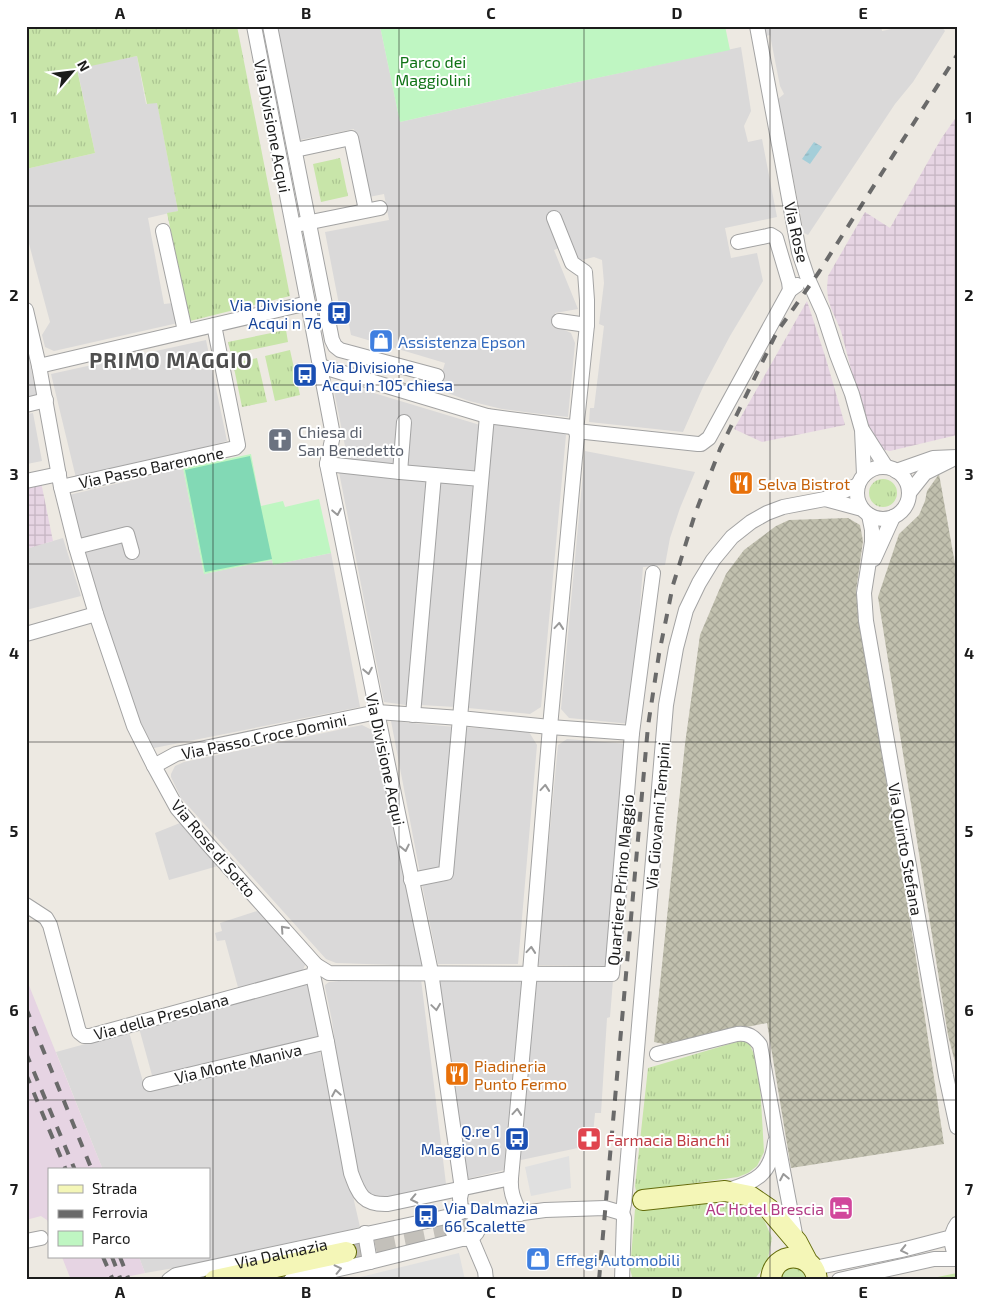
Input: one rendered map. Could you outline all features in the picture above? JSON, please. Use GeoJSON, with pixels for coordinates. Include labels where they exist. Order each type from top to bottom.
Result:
{"type":"FeatureCollection","features":[{"type":"Feature","properties":{"kind":"main road"},"geometry":{"type":"LineString","coordinates":[[643,1200],[724,1191],[750,1196],[769,1209],[797,1242],[813,1270]]}},
{"type":"Feature","properties":{"kind":"main road"},"geometry":{"type":"LineString","coordinates":[[774,1271],[780,1223]]}},
{"type":"Feature","properties":{"kind":"main road","name":"Via Dalmazia"},"geometry":{"type":"LineString","coordinates":[[215,1280],[346,1252]]}},
{"type":"Feature","properties":{"kind":"main road"},"geometry":{"type":"LineString","coordinates":[[774,1271],[785,1259],[793,1257],[800,1258],[813,1270]]}},
{"type":"Feature","properties":{"kind":"street","name":"Via Divisione Acqui"},"geometry":{"type":"LineString","coordinates":[[254,26],[333,435],[328,464],[376,712],[431,972],[462,1189],[458,1213]]}},
{"type":"Feature","properties":{"kind":"street","name":"Via Divisione Acqui"},"geometry":{"type":"LineString","coordinates":[[270,26],[332,340],[340,350],[437,376]]}},
{"type":"Feature","properties":{"kind":"street","name":"Via Rose"},"geometry":{"type":"LineString","coordinates":[[757,26],[799,252],[852,394],[862,430],[861,480]]}},
{"type":"Feature","properties":{"kind":"street","name":"Via Divisione Acqui"},"geometry":{"type":"LineString","coordinates":[[293,225],[373,209],[351,138],[294,150]]}},
{"type":"Feature","properties":{"kind":"street"},"geometry":{"type":"LineString","coordinates":[[520,1214],[510,1189],[576,431],[588,325],[585,272],[572,262],[554,218]]}},
{"type":"Feature","properties":{"kind":"street"},"geometry":{"type":"LineString","coordinates":[[163,231],[185,331]]}},
{"type":"Feature","properties":{"kind":"street"},"geometry":{"type":"LineString","coordinates":[[320,366],[487,416],[572,428],[576,431],[698,444],[709,438],[793,288],[789,282],[776,238],[771,235],[738,242]]}},
{"type":"Feature","properties":{"kind":"street"},"geometry":{"type":"LineString","coordinates":[[39,366],[185,331],[309,305],[325,304]]}},
{"type":"Feature","properties":{"kind":"street","name":"Via Rose di Sotto"},"geometry":{"type":"LineString","coordinates":[[27,312],[46,400],[60,480],[76,547],[96,614],[134,726],[177,808],[314,970],[351,1173],[357,1188],[364,1199],[377,1205],[462,1189]]}},
{"type":"Feature","properties":{"kind":"street"},"geometry":{"type":"LineString","coordinates":[[559,321],[588,325]]}},
{"type":"Feature","properties":{"kind":"street","name":"Via Passo Baremone"},"geometry":{"type":"LineString","coordinates":[[60,480],[235,448],[238,444],[214,325]]}},
{"type":"Feature","properties":{"kind":"street"},"geometry":{"type":"LineString","coordinates":[[395,389],[401,367]]}},
{"type":"Feature","properties":{"kind":"street"},"geometry":{"type":"LineString","coordinates":[[26,405],[46,400]]}},
{"type":"Feature","properties":{"kind":"street"},"geometry":{"type":"LineString","coordinates":[[411,880],[446,873],[487,416]]}},
{"type":"Feature","properties":{"kind":"street"},"geometry":{"type":"LineString","coordinates":[[400,472],[404,422]]}},
{"type":"Feature","properties":{"kind":"street","name":"Via Rose"},"geometry":{"type":"LineString","coordinates":[[862,430],[891,469]]}},
{"type":"Feature","properties":{"kind":"street"},"geometry":{"type":"LineString","coordinates":[[891,469],[903,476],[909,493],[908,500],[905,508],[893,518],[877,519],[865,512],[858,502],[857,493],[861,480],[874,468],[891,469],[933,458],[957,458]]}},
{"type":"Feature","properties":{"kind":"street"},"geometry":{"type":"LineString","coordinates":[[909,493],[925,473],[957,458]]}},
{"type":"Feature","properties":{"kind":"street"},"geometry":{"type":"LineString","coordinates":[[328,464],[481,479]]}},
{"type":"Feature","properties":{"kind":"street"},"geometry":{"type":"LineString","coordinates":[[414,715],[434,475]]}},
{"type":"Feature","properties":{"kind":"street"},"geometry":{"type":"LineString","coordinates":[[26,481],[60,480]]}},
{"type":"Feature","properties":{"kind":"street","name":"Via Giovanni Tempini"},"geometry":{"type":"LineString","coordinates":[[622,1280],[624,1218],[622,1213],[666,705],[676,648],[686,610],[713,560],[732,537],[751,522],[783,507],[825,499],[861,480]]}},
{"type":"Feature","properties":{"kind":"street","name":"Via Giovanni Tempini"},"geometry":{"type":"LineString","coordinates":[[825,499],[865,512]]}},
{"type":"Feature","properties":{"kind":"street","name":"Via Quinto Stefana"},"geometry":{"type":"LineString","coordinates":[[865,512],[872,530],[872,542],[864,593],[866,621],[946,1076],[956,1121]]}},
{"type":"Feature","properties":{"kind":"street","name":"Via Quinto Stefana"},"geometry":{"type":"LineString","coordinates":[[865,583],[893,518]]}},
{"type":"Feature","properties":{"kind":"street"},"geometry":{"type":"LineString","coordinates":[[76,547],[127,534],[132,552]]}},
{"type":"Feature","properties":{"kind":"street","name":"Quartiere Primo Maggio"},"geometry":{"type":"LineString","coordinates":[[314,970],[329,972],[612,974],[632,733],[652,573]]}},
{"type":"Feature","properties":{"kind":"street"},"geometry":{"type":"LineString","coordinates":[[26,634],[96,614]]}},
{"type":"Feature","properties":{"kind":"street"},"geometry":{"type":"LineString","coordinates":[[376,712],[632,733]]}},
{"type":"Feature","properties":{"kind":"street","name":"Via Passo Croce Domini"},"geometry":{"type":"LineString","coordinates":[[154,766],[176,754],[376,712]]}},
{"type":"Feature","properties":{"kind":"street","name":"Via della Presolana"},"geometry":{"type":"LineString","coordinates":[[26,905],[46,918],[50,925],[79,1032],[84,1036],[90,1036],[314,970]]}},
{"type":"Feature","properties":{"kind":"street"},"geometry":{"type":"LineString","coordinates":[[657,1054],[737,1034],[747,1034],[760,1045],[797,1242]]}},
{"type":"Feature","properties":{"kind":"street","name":"Via Monte Maniva"},"geometry":{"type":"LineString","coordinates":[[150,1084],[327,1042]]}},
{"type":"Feature","properties":{"kind":"street"},"geometry":{"type":"LineString","coordinates":[[724,1191],[746,1185],[764,1172],[773,1155],[776,1134]]}},
{"type":"Feature","properties":{"kind":"street"},"geometry":{"type":"LineString","coordinates":[[462,1189],[511,1178]]}},
{"type":"Feature","properties":{"kind":"street"},"geometry":{"type":"LineString","coordinates":[[478,1222],[545,1210],[605,1208],[622,1213]]}},
{"type":"Feature","properties":{"kind":"street"},"geometry":{"type":"LineString","coordinates":[[468,1211],[476,1216],[478,1222],[476,1234],[466,1238],[455,1236],[450,1228],[452,1218],[458,1213],[468,1211]]}},
{"type":"Feature","properties":{"kind":"street","name":"Via Dalmazia"},"geometry":{"type":"LineString","coordinates":[[169,1280],[176,1275],[458,1213]]}},
{"type":"Feature","properties":{"kind":"street"},"geometry":{"type":"LineString","coordinates":[[839,1280],[934,1259],[957,1258],[953,1249],[952,1237],[957,1224]]}},
{"type":"Feature","properties":{"kind":"street"},"geometry":{"type":"LineString","coordinates":[[366,1233],[370,1262]]}},
{"type":"Feature","properties":{"kind":"street"},"geometry":{"type":"LineString","coordinates":[[813,1270],[952,1237]]}},
{"type":"Feature","properties":{"kind":"street"},"geometry":{"type":"LineString","coordinates":[[26,1241],[41,1238]]}},
{"type":"Feature","properties":{"kind":"street"},"geometry":{"type":"LineString","coordinates":[[466,1238],[485,1272],[486,1280]]}},
{"type":"Feature","properties":{"kind":"street","name":"Via Dalmazia"},"geometry":{"type":"LineString","coordinates":[[291,1280],[466,1238]]}},
{"type":"Feature","properties":{"kind":"street"},"geometry":{"type":"LineString","coordinates":[[622,1259],[629,1280]]}},
{"type":"Feature","properties":{"kind":"shaded area"},"geometry":{"type":"Polygon","coordinates":[[[277,26],[380,26],[400,122],[741,47],[751,111],[744,126],[748,142],[762,139],[777,217],[725,228],[731,258],[757,253],[763,281],[730,336],[703,387],[683,432],[589,422],[590,408],[594,408],[604,326],[599,324],[604,283],[602,260],[594,257],[574,262],[567,245],[554,250],[578,309],[555,313],[558,327],[571,333],[575,343],[568,417],[502,409],[469,401],[437,389],[445,363],[351,335],[348,319],[342,320],[325,232],[389,220],[384,194],[369,197],[354,129],[300,140],[277,26]]]}},
{"type":"Feature","properties":{"kind":"shaded area"},"geometry":{"type":"Polygon","coordinates":[[[764,26],[881,26],[882,31],[905,26],[913,26],[918,29],[926,26],[941,26],[945,31],[913,82],[895,104],[808,235],[804,233],[778,99],[784,94],[780,86],[770,35],[766,36],[764,26]]]}},
{"type":"Feature","properties":{"kind":"shaded area"},"geometry":{"type":"Polygon","coordinates":[[[137,56],[146,104],[157,102],[178,211],[148,218],[164,304],[173,303],[178,323],[54,351],[45,347],[42,335],[50,322],[28,240],[26,239],[26,169],[95,153],[77,68],[137,56]]]}},
{"type":"Feature","properties":{"kind":"shaded area"},"geometry":{"type":"Polygon","coordinates":[[[957,116],[957,435],[890,451],[885,450],[881,447],[864,418],[841,331],[828,298],[828,276],[865,212],[890,228],[941,139],[957,116]]]}},
{"type":"Feature","properties":{"kind":"shaded area"},"geometry":{"type":"Polygon","coordinates":[[[807,301],[845,425],[762,442],[734,429],[807,301]]]}},
{"type":"Feature","properties":{"kind":"shaded area"},"geometry":{"type":"Polygon","coordinates":[[[206,340],[227,441],[77,482],[51,374],[206,340]]]}},
{"type":"Feature","properties":{"kind":"shaded area"},"geometry":{"type":"Polygon","coordinates":[[[26,344],[37,397],[26,400],[26,344]]]}},
{"type":"Feature","properties":{"kind":"shaded area"},"geometry":{"type":"Polygon","coordinates":[[[334,381],[480,425],[476,474],[348,461],[333,386],[334,381]]]}},
{"type":"Feature","properties":{"kind":"shaded area"},"geometry":{"type":"Polygon","coordinates":[[[33,413],[42,461],[27,464],[28,474],[26,474],[26,414],[33,413]]]}},
{"type":"Feature","properties":{"kind":"shaded area"},"geometry":{"type":"Polygon","coordinates":[[[492,424],[564,433],[566,435],[541,707],[530,714],[468,708],[492,424]]]}},
{"type":"Feature","properties":{"kind":"shaded area"},"geometry":{"type":"Polygon","coordinates":[[[585,451],[695,472],[670,538],[665,565],[643,567],[631,724],[569,718],[561,709],[585,451]]]}},
{"type":"Feature","properties":{"kind":"shaded area"},"geometry":{"type":"Polygon","coordinates":[[[183,468],[204,574],[272,560],[273,565],[331,553],[360,707],[154,748],[138,717],[125,682],[83,550],[69,495],[183,468]]]}},
{"type":"Feature","properties":{"kind":"shaded area"},"geometry":{"type":"Polygon","coordinates":[[[339,472],[429,480],[406,705],[384,702],[339,472]]]}},
{"type":"Feature","properties":{"kind":"shaded area"},"geometry":{"type":"Polygon","coordinates":[[[939,474],[957,575],[957,1070],[948,1035],[878,597],[899,534],[919,515],[927,491],[939,474]]]}},
{"type":"Feature","properties":{"kind":"shaded area"},"geometry":{"type":"Polygon","coordinates":[[[439,480],[475,483],[455,707],[420,705],[439,480]]]}},
{"type":"Feature","properties":{"kind":"shaded area"},"geometry":{"type":"Polygon","coordinates":[[[41,482],[53,541],[26,549],[26,485],[41,482]]]}},
{"type":"Feature","properties":{"kind":"shaded area"},"geometry":{"type":"Polygon","coordinates":[[[848,518],[860,525],[863,541],[856,591],[911,926],[944,1144],[791,1168],[767,1023],[664,1044],[654,1042],[685,744],[700,635],[726,574],[744,550],[776,526],[789,520],[848,518]]]}},
{"type":"Feature","properties":{"kind":"shaded area"},"geometry":{"type":"Polygon","coordinates":[[[63,538],[81,596],[26,610],[26,549],[63,538]]]}},
{"type":"Feature","properties":{"kind":"shaded area"},"geometry":{"type":"Polygon","coordinates":[[[391,721],[455,727],[442,871],[420,873],[391,721]]]}},
{"type":"Feature","properties":{"kind":"shaded area"},"geometry":{"type":"Polygon","coordinates":[[[362,725],[376,732],[424,966],[336,963],[326,959],[181,798],[171,777],[175,766],[184,762],[362,725]]]}},
{"type":"Feature","properties":{"kind":"shaded area"},"geometry":{"type":"Polygon","coordinates":[[[465,727],[529,732],[537,745],[518,964],[438,964],[422,885],[451,880],[465,727]]]}},
{"type":"Feature","properties":{"kind":"shaded area"},"geometry":{"type":"Polygon","coordinates":[[[567,739],[629,744],[610,966],[537,965],[558,745],[567,739]]]}},
{"type":"Feature","properties":{"kind":"shaded area"},"geometry":{"type":"Polygon","coordinates":[[[180,823],[218,866],[169,880],[155,833],[180,823]]]}},
{"type":"Feature","properties":{"kind":"shaded area"},"geometry":{"type":"Polygon","coordinates":[[[263,909],[307,961],[300,976],[239,991],[225,940],[217,941],[215,933],[222,931],[220,923],[263,909]]]}},
{"type":"Feature","properties":{"kind":"shaded area"},"geometry":{"type":"Polygon","coordinates":[[[439,976],[523,976],[504,1170],[467,1179],[439,976]]]}},
{"type":"Feature","properties":{"kind":"shaded area"},"geometry":{"type":"Polygon","coordinates":[[[26,978],[102,1168],[48,1168],[48,1222],[41,1216],[26,1220],[26,978]]]}},
{"type":"Feature","properties":{"kind":"shaded area"},"geometry":{"type":"Polygon","coordinates":[[[357,979],[421,979],[446,1184],[389,1197],[372,1195],[359,1182],[344,1109],[332,1021],[325,987],[329,982],[357,979]]]}},
{"type":"Feature","properties":{"kind":"shaded area"},"geometry":{"type":"Polygon","coordinates":[[[535,980],[613,980],[610,1017],[607,1018],[601,1113],[595,1113],[592,1145],[521,1160],[520,1156],[535,980]]]}},
{"type":"Feature","properties":{"kind":"shaded area"},"geometry":{"type":"Polygon","coordinates":[[[309,981],[322,1038],[153,1079],[139,1028],[309,981]]]}},
{"type":"Feature","properties":{"kind":"shaded area"},"geometry":{"type":"Polygon","coordinates":[[[129,1032],[145,1089],[231,1067],[320,1052],[360,1227],[262,1253],[145,1273],[139,1258],[210,1258],[210,1168],[102,1168],[56,1052],[129,1032]]]}},
{"type":"Feature","properties":{"kind":"shaded area"},"geometry":{"type":"Polygon","coordinates":[[[569,1156],[571,1188],[531,1196],[525,1167],[569,1156]]]}},
{"type":"Feature","properties":{"kind":"shaded area"},"geometry":{"type":"Polygon","coordinates":[[[459,1253],[465,1280],[347,1280],[373,1274],[459,1253]]]}},
{"type":"Feature","properties":{"kind":"shaded area"},"geometry":{"type":"Polygon","coordinates":[[[62,1258],[139,1258],[145,1273],[112,1280],[71,1280],[62,1258]]]}},
{"type":"Feature","properties":{"kind":"green space"},"geometry":{"type":"Polygon","coordinates":[[[26,26],[237,26],[290,296],[190,321],[167,213],[178,211],[157,103],[147,104],[137,56],[77,69],[95,153],[26,169],[26,26]]]}},
{"type":"Feature","properties":{"kind":"green space","name":"Parco dei Maggiolini"},"geometry":{"type":"Polygon","coordinates":[[[380,26],[725,26],[730,50],[400,122],[380,26]]]}},
{"type":"Feature","properties":{"kind":"green space"},"geometry":{"type":"Polygon","coordinates":[[[340,158],[348,196],[321,202],[313,164],[340,158]]]}},
{"type":"Feature","properties":{"kind":"green space"},"geometry":{"type":"Polygon","coordinates":[[[286,330],[288,342],[231,354],[228,342],[286,330]]]}},
{"type":"Feature","properties":{"kind":"green space"},"geometry":{"type":"Polygon","coordinates":[[[290,350],[300,395],[275,401],[265,356],[290,350]]]}},
{"type":"Feature","properties":{"kind":"green space"},"geometry":{"type":"Polygon","coordinates":[[[257,358],[267,402],[242,407],[233,363],[257,358]]]}},
{"type":"Feature","properties":{"kind":"green space"},"geometry":{"type":"Polygon","coordinates":[[[251,454],[261,506],[283,501],[285,507],[319,499],[331,553],[273,565],[272,560],[204,574],[183,468],[251,454]]]}},
{"type":"Feature","properties":{"kind":"green space"},"geometry":{"type":"Polygon","coordinates":[[[250,456],[272,559],[205,572],[185,470],[250,456]]]}},
{"type":"Feature","properties":{"kind":"green space"},"geometry":{"type":"Polygon","coordinates":[[[883,479],[893,483],[897,493],[893,503],[883,507],[873,503],[869,493],[873,483],[883,479]]]}},
{"type":"Feature","properties":{"kind":"green space"},"geometry":{"type":"Polygon","coordinates":[[[743,1040],[750,1045],[759,1066],[764,1152],[757,1166],[748,1173],[738,1177],[636,1191],[648,1068],[743,1040]]]}},
{"type":"Feature","properties":{"kind":"green space"},"geometry":{"type":"Polygon","coordinates":[[[745,1203],[764,1220],[772,1238],[767,1263],[754,1280],[633,1280],[630,1269],[635,1209],[745,1203]]]}},
{"type":"Feature","properties":{"kind":"green space"},"geometry":{"type":"Polygon","coordinates":[[[791,1267],[802,1271],[807,1280],[780,1280],[784,1272],[791,1267]]]}},
{"type":"Feature","properties":{"kind":"green space"},"geometry":{"type":"Polygon","coordinates":[[[957,1273],[957,1280],[923,1280],[957,1273]]]}},
{"type":"Feature","properties":{"kind":"water"},"geometry":{"type":"Polygon","coordinates":[[[814,142],[822,147],[810,164],[802,159],[814,142]]]}},
{"type":"Feature","properties":{"kind":"tunnel"},"geometry":{"type":"LineString","coordinates":[[346,1252],[500,1221]]}},
{"type":"Feature","properties":{"kind":"railway"},"geometry":{"type":"LineString","coordinates":[[599,1280],[648,726],[659,654],[673,585],[695,514],[720,449],[777,332],[819,272],[957,55]]}},
{"type":"Feature","properties":{"kind":"railway"},"geometry":{"type":"LineString","coordinates":[[26,1008],[91,1168]]}},
{"type":"Feature","properties":{"kind":"railway"},"geometry":{"type":"LineString","coordinates":[[26,1053],[74,1168]]}},
{"type":"Feature","properties":{"kind":"railway"},"geometry":{"type":"LineString","coordinates":[[26,1074],[65,1168]]}},
{"type":"Feature","properties":{"kind":"railway"},"geometry":{"type":"LineString","coordinates":[[103,1258],[113,1280]]}},
{"type":"Feature","properties":{"kind":"railway"},"geometry":{"type":"LineString","coordinates":[[112,1258],[121,1280]]}},
{"type":"Feature","properties":{"kind":"railway"},"geometry":{"type":"LineString","coordinates":[[120,1258],[129,1280]]}},
{"type":"Feature","properties":{"kind":"place","name":"Via Divisione Acqui n 76"},"geometry":{"type":"Point","coordinates":[339,313]}},
{"type":"Feature","properties":{"kind":"place","name":"Assistenza Epson"},"geometry":{"type":"Point","coordinates":[381,341]}},
{"type":"Feature","properties":{"kind":"place","name":"Via Divisione Acqui n 105 chiesa"},"geometry":{"type":"Point","coordinates":[305,375]}},
{"type":"Feature","properties":{"kind":"place","name":"Chiesa di San Benedetto"},"geometry":{"type":"Point","coordinates":[280,440]}},
{"type":"Feature","properties":{"kind":"place","name":"Selva Bistrot"},"geometry":{"type":"Point","coordinates":[741,483]}},
{"type":"Feature","properties":{"kind":"place","name":"Piadineria Punto Fermo"},"geometry":{"type":"Point","coordinates":[457,1074]}},
{"type":"Feature","properties":{"kind":"place","name":"Q.re 1 Maggio n 6"},"geometry":{"type":"Point","coordinates":[517,1139]}},
{"type":"Feature","properties":{"kind":"place","name":"Farmacia Bianchi"},"geometry":{"type":"Point","coordinates":[589,1139]}},
{"type":"Feature","properties":{"kind":"place","name":"AC Hotel Brescia"},"geometry":{"type":"Point","coordinates":[841,1208]}},
{"type":"Feature","properties":{"kind":"place","name":"Via Dalmazia 66 Scalette"},"geometry":{"type":"Point","coordinates":[426,1216]}},
{"type":"Feature","properties":{"kind":"place","name":"Effegi Automobili"},"geometry":{"type":"Point","coordinates":[538,1259]}},
{"type":"Feature","properties":{"kind":"district","name":"PRIMO MAGGIO"},"geometry":{"type":"Point","coordinates":[171,359]}}]}
